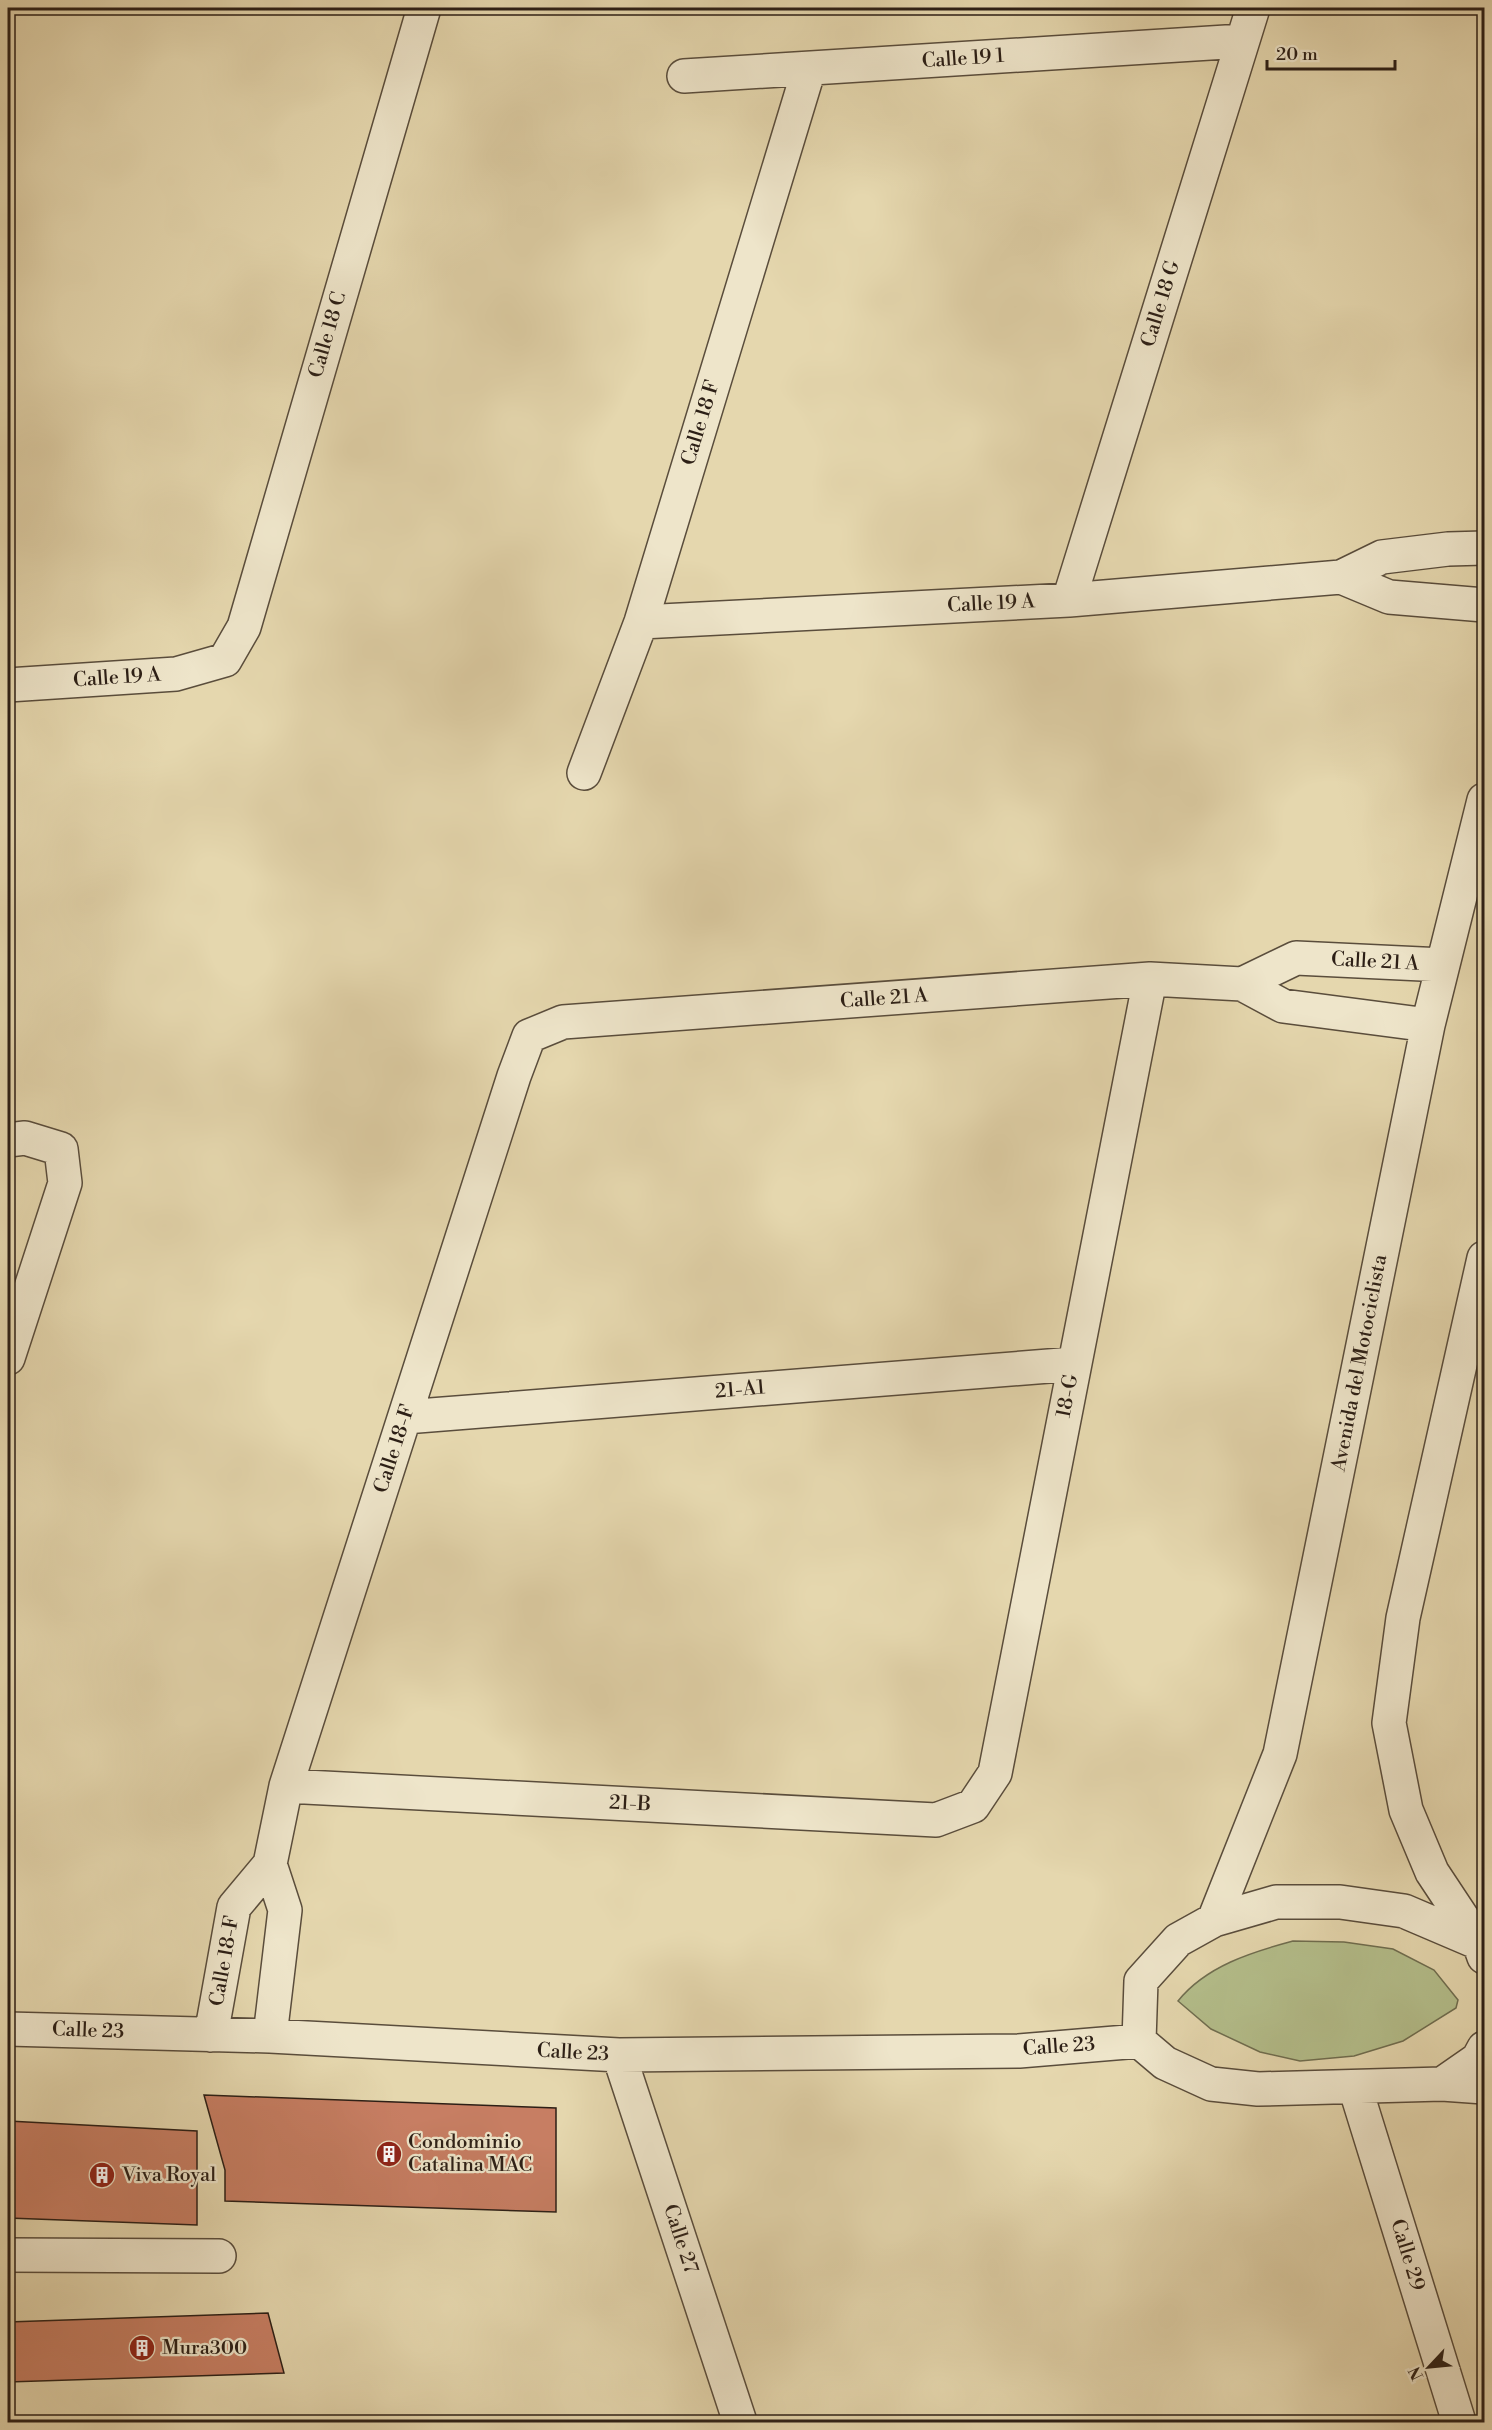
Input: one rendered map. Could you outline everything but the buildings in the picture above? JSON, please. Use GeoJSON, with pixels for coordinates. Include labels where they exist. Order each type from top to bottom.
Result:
{"type":"FeatureCollection","features":[{"type":"Feature","properties":{"kind":"street","name":"Calle 18 C"},"geometry":{"type":"LineString","coordinates":[[225,660],[244,627],[424,8]]}},
{"type":"Feature","properties":{"kind":"street","name":"Calle 18 G"},"geometry":{"type":"LineString","coordinates":[[1069,600],[1253,8]]}},
{"type":"Feature","properties":{"kind":"street","name":"Calle 19 1"},"geometry":{"type":"LineString","coordinates":[[684,76],[1242,41]]}},
{"type":"Feature","properties":{"kind":"street","name":"Calle 18 F"},"geometry":{"type":"LineString","coordinates":[[584,773],[641,622],[809,69]]}},
{"type":"Feature","properties":{"kind":"street","name":"Calle 19 A"},"geometry":{"type":"LineString","coordinates":[[641,622],[1069,600],[1341,577],[1382,557],[1448,549],[1485,548]]}},
{"type":"Feature","properties":{"kind":"street","name":"Calle 19 A"},"geometry":{"type":"LineString","coordinates":[[1341,577],[1389,597],[1485,604]]}},
{"type":"Feature","properties":{"kind":"street","name":"Calle 19 A"},"geometry":{"type":"LineString","coordinates":[[8,685],[176,674],[225,660]]}},
{"type":"Feature","properties":{"kind":"street","name":"Avenida del Motociclista"},"geometry":{"type":"LineString","coordinates":[[1214,1920],[1280,1754],[1428,1025],[1485,800]]}},
{"type":"Feature","properties":{"kind":"street","name":"Calle 21 A"},"geometry":{"type":"LineString","coordinates":[[1242,984],[1296,958],[1443,965]]}},
{"type":"Feature","properties":{"kind":"street","name":"Calle 21 A"},"geometry":{"type":"LineString","coordinates":[[529,1036],[562,1022],[1150,979],[1242,984],[1282,1006],[1428,1025]]}},
{"type":"Feature","properties":{"kind":"street","name":"18-G"},"geometry":{"type":"LineString","coordinates":[[973,1806],[994,1773],[1150,979]]}},
{"type":"Feature","properties":{"kind":"street","name":"Calle 18-F"},"geometry":{"type":"LineString","coordinates":[[211,2035],[234,1907],[270,1864],[286,1786],[514,1076],[529,1036]]}},
{"type":"Feature","properties":{"kind":"street"},"geometry":{"type":"LineString","coordinates":[[8,1140],[25,1138],[61,1149],[65,1183],[8,1358]]}},
{"type":"Feature","properties":{"kind":"street"},"geometry":{"type":"LineString","coordinates":[[1483,1949],[1432,1872],[1406,1810],[1389,1723],[1403,1618],[1485,1258]]}},
{"type":"Feature","properties":{"kind":"street","name":"21-A1"},"geometry":{"type":"LineString","coordinates":[[405,1417],[1074,1364]]}},
{"type":"Feature","properties":{"kind":"street","name":"21-B"},"geometry":{"type":"LineString","coordinates":[[286,1786],[936,1820],[973,1806]]}},
{"type":"Feature","properties":{"kind":"street","name":"Calle 18-F"},"geometry":{"type":"LineString","coordinates":[[270,1864],[285,1910],[270,2036]]}},
{"type":"Feature","properties":{"kind":"street"},"geometry":{"type":"LineString","coordinates":[[1483,1949],[1404,1911],[1340,1902],[1276,1902],[1214,1920],[1179,1940],[1141,1981],[1138,2041],[1165,2063],[1211,2084],[1258,2090],[1442,2084],[1485,2087]]}},
{"type":"Feature","properties":{"kind":"street","name":"Calle 23"},"geometry":{"type":"LineString","coordinates":[[8,2029],[270,2036],[619,2055],[1018,2051],[1138,2041]]}},
{"type":"Feature","properties":{"kind":"street"},"geometry":{"type":"LineString","coordinates":[[1442,2084],[1478,2059],[1485,2048]]}},
{"type":"Feature","properties":{"kind":"street","name":"Calle 27"},"geometry":{"type":"LineString","coordinates":[[619,2055],[740,2422]]}},
{"type":"Feature","properties":{"kind":"street","name":"Calle 29"},"geometry":{"type":"LineString","coordinates":[[1355,2087],[1459,2422]]}},
{"type":"Feature","properties":{"kind":"street"},"geometry":{"type":"LineString","coordinates":[[8,2255],[219,2256]]}},
{"type":"Feature","properties":{"kind":"green space"},"geometry":{"type":"Polygon","coordinates":[[[1293,1941],[1344,1942],[1393,1949],[1434,1970],[1458,2000],[1456,2008],[1403,2041],[1354,2056],[1300,2061],[1260,2052],[1211,2029],[1178,2001],[1202,1978],[1231,1962],[1293,1941]]]}},
{"type":"Feature","properties":{"kind":"place","name":"Condominio Catalina MAC"},"geometry":{"type":"Point","coordinates":[389,2154]}},
{"type":"Feature","properties":{"kind":"place","name":"Viva Royal"},"geometry":{"type":"Point","coordinates":[102,2175]}},
{"type":"Feature","properties":{"kind":"place","name":"Mura300"},"geometry":{"type":"Point","coordinates":[142,2348]}}]}
